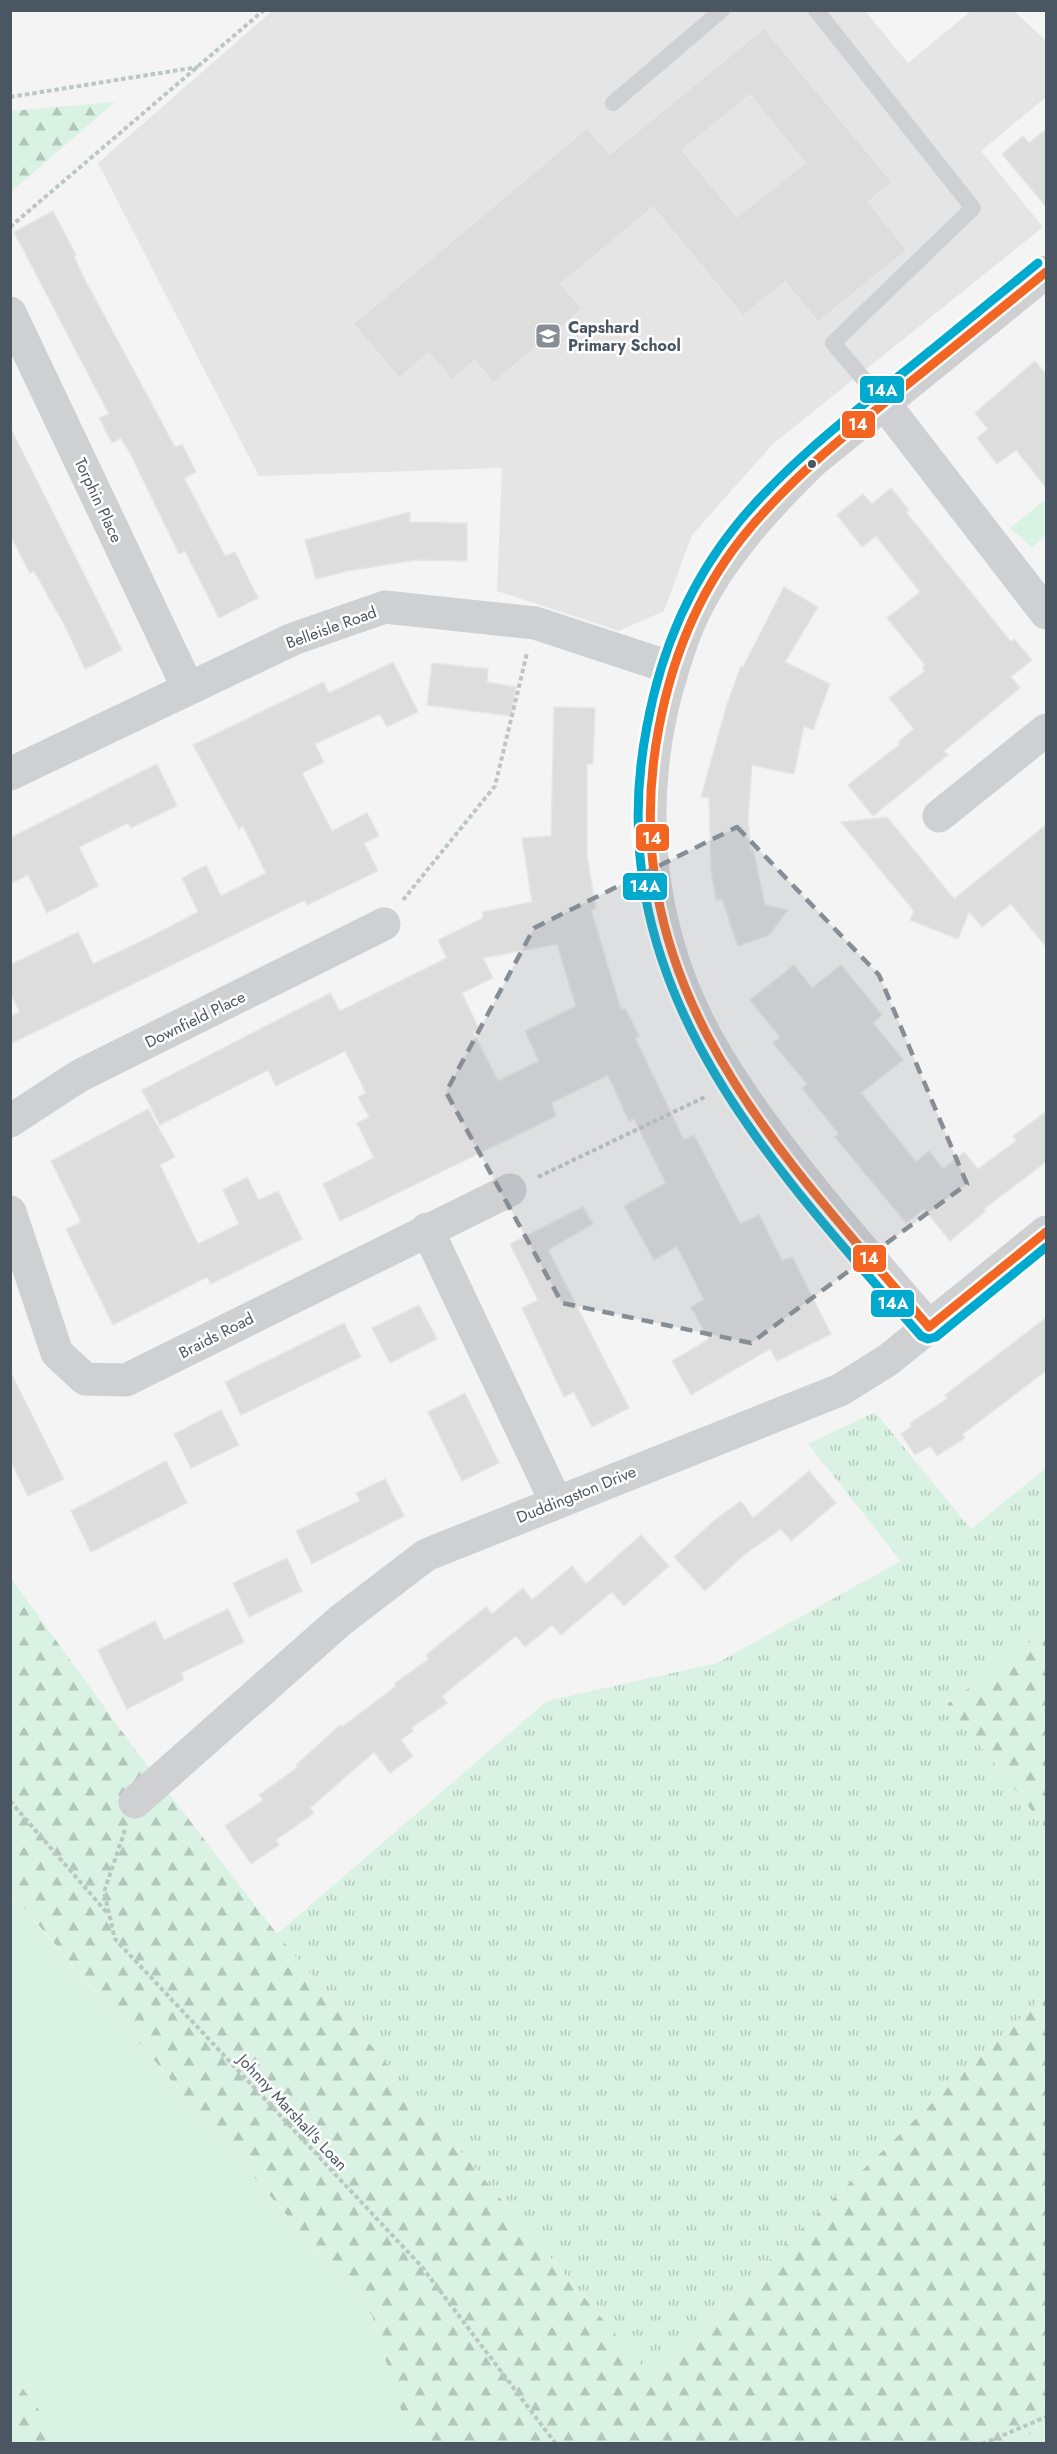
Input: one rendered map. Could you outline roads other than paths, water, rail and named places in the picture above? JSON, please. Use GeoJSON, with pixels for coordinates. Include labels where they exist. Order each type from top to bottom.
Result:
{"type":"FeatureCollection","features":[{"type":"Feature","properties":{"kind":"street"},"geometry":{"type":"LineString","coordinates":[[928,1327],[749,1108],[717,1056],[688,999],[666,941],[654,887],[650,854],[650,790],[657,732],[672,668],[695,609],[732,550],[781,492],[883,402],[1047,272]]}},
{"type":"Feature","properties":{"kind":"street","name":"Torphin Place"},"geometry":{"type":"LineString","coordinates":[[10,313],[188,688]]}},
{"type":"Feature","properties":{"kind":"street"},"geometry":{"type":"LineString","coordinates":[[883,402],[1047,613]]}},
{"type":"Feature","properties":{"kind":"street","name":"Belleisle Road"},"geometry":{"type":"LineString","coordinates":[[10,774],[292,639],[385,607],[535,623],[672,668]]}},
{"type":"Feature","properties":{"kind":"street"},"geometry":{"type":"LineString","coordinates":[[939,816],[1047,730]]}},
{"type":"Feature","properties":{"kind":"street","name":"Downfield Place"},"geometry":{"type":"LineString","coordinates":[[10,1121],[79,1076],[384,924]]}},
{"type":"Feature","properties":{"kind":"street","name":"Braids Road"},"geometry":{"type":"LineString","coordinates":[[10,1212],[57,1353],[86,1379],[126,1380],[426,1229],[510,1190]]}},
{"type":"Feature","properties":{"kind":"street"},"geometry":{"type":"LineString","coordinates":[[426,1229],[556,1502]]}},
{"type":"Feature","properties":{"kind":"street","name":"Duddingston Drive"},"geometry":{"type":"LineString","coordinates":[[135,1802],[340,1620],[426,1555],[840,1390],[888,1360],[1047,1232]]}},
{"type":"Feature","properties":{"kind":"lane"},"geometry":{"type":"LineString","coordinates":[[614,103],[722,10]]}},
{"type":"Feature","properties":{"kind":"lane"},"geometry":{"type":"LineString","coordinates":[[816,10],[974,208],[833,344],[883,402]]}},
{"type":"Feature","properties":{"kind":"place","name":"Capshard Primary School"},"geometry":{"type":"Point","coordinates":[548,336]}}]}
